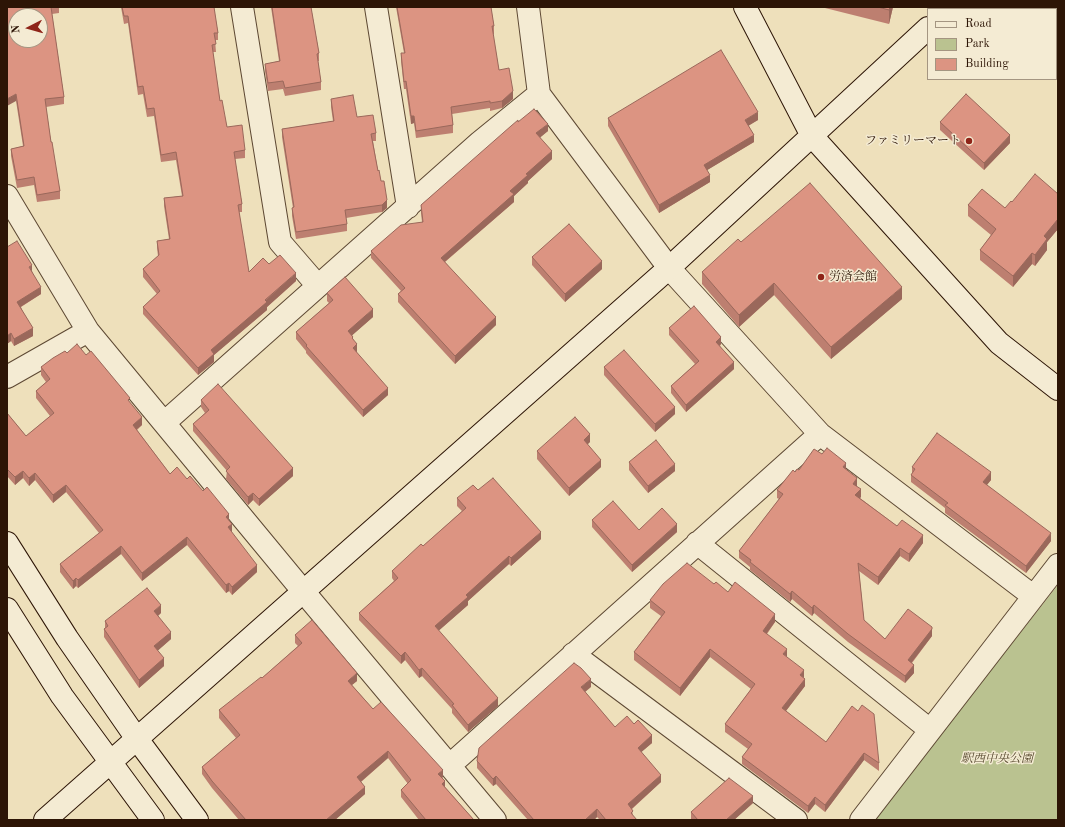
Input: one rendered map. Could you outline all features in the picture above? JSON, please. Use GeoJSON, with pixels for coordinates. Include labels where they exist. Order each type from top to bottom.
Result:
{"type":"FeatureCollection","features":[{"type":"Feature","properties":{"kind":"street"},"geometry":{"type":"LineString","coordinates":[[242,7],[280,242],[318,286]]}},
{"type":"Feature","properties":{"kind":"street"},"geometry":{"type":"LineString","coordinates":[[376,7],[408,207]]}},
{"type":"Feature","properties":{"kind":"street"},"geometry":{"type":"LineString","coordinates":[[528,7],[539,94],[669,268],[820,434],[1033,596]]}},
{"type":"Feature","properties":{"kind":"street"},"geometry":{"type":"LineString","coordinates":[[745,7],[812,136],[999,343],[1058,389]]}},
{"type":"Feature","properties":{"kind":"street"},"geometry":{"type":"LineString","coordinates":[[45,820],[669,268],[927,29]]}},
{"type":"Feature","properties":{"kind":"street"},"geometry":{"type":"LineString","coordinates":[[164,423],[480,142],[539,94]]}},
{"type":"Feature","properties":{"kind":"street"},"geometry":{"type":"LineString","coordinates":[[7,196],[88,331],[495,820]]}},
{"type":"Feature","properties":{"kind":"street"},"geometry":{"type":"LineString","coordinates":[[7,377],[88,331]]}},
{"type":"Feature","properties":{"kind":"street"},"geometry":{"type":"LineString","coordinates":[[449,766],[820,434]]}},
{"type":"Feature","properties":{"kind":"street"},"geometry":{"type":"LineString","coordinates":[[7,543],[67,638],[137,739],[198,820]]}},
{"type":"Feature","properties":{"kind":"street"},"geometry":{"type":"LineString","coordinates":[[697,543],[930,730]]}},
{"type":"Feature","properties":{"kind":"street"},"geometry":{"type":"LineString","coordinates":[[861,820],[1058,565]]}},
{"type":"Feature","properties":{"kind":"street"},"geometry":{"type":"LineString","coordinates":[[7,609],[62,696],[153,820]]}},
{"type":"Feature","properties":{"kind":"street"},"geometry":{"type":"LineString","coordinates":[[573,654],[796,820]]}},
{"type":"Feature","properties":{"kind":"green space","name":"駅西中央公園"},"geometry":{"type":"Polygon","coordinates":[[[1058,585],[1058,820],[870,820],[1002,656],[1058,585]]]}},
{"type":"Feature","properties":{"kind":"building"},"geometry":{"type":"Polygon","coordinates":[[[7,7],[51,7],[64,97],[45,99],[60,191],[37,195],[34,177],[17,180],[11,149],[24,146],[16,94],[7,99],[7,7]]]}},
{"type":"Feature","properties":{"kind":"building"},"geometry":{"type":"Polygon","coordinates":[[[122,7],[214,7],[218,33],[214,33],[216,44],[212,45],[220,101],[222,100],[227,127],[242,125],[245,150],[234,152],[242,204],[238,205],[249,272],[263,258],[269,264],[280,255],[296,273],[265,300],[267,302],[211,350],[214,354],[198,368],[143,307],[160,291],[143,269],[159,255],[157,241],[170,239],[164,198],[183,196],[176,152],[161,155],[154,108],[147,109],[143,86],[138,87],[128,16],[124,16],[122,7]]]}},
{"type":"Feature","properties":{"kind":"building"},"geometry":{"type":"Polygon","coordinates":[[[272,7],[311,7],[319,53],[317,54],[321,82],[285,88],[283,81],[268,83],[265,64],[280,61],[272,7]]]}},
{"type":"Feature","properties":{"kind":"building"},"geometry":{"type":"Polygon","coordinates":[[[397,7],[491,7],[494,26],[492,26],[499,70],[509,68],[513,91],[502,101],[490,103],[490,101],[451,107],[453,125],[416,131],[414,116],[411,116],[406,81],[404,82],[401,53],[405,53],[397,7]]]}},
{"type":"Feature","properties":{"kind":"building"},"geometry":{"type":"Polygon","coordinates":[[[878,7],[890,7],[889,10],[878,7]]]}},
{"type":"Feature","properties":{"kind":"building"},"geometry":{"type":"Polygon","coordinates":[[[721,50],[758,112],[745,120],[754,135],[704,165],[710,175],[659,205],[608,118],[721,50]]]}},
{"type":"Feature","properties":{"kind":"building"},"geometry":{"type":"Polygon","coordinates":[[[966,94],[1010,135],[984,163],[940,122],[966,94]]]}},
{"type":"Feature","properties":{"kind":"building"},"geometry":{"type":"Polygon","coordinates":[[[353,95],[357,117],[373,115],[376,133],[371,134],[378,171],[379,170],[381,181],[384,181],[387,200],[382,205],[345,210],[347,224],[296,232],[292,208],[294,207],[282,129],[334,121],[331,99],[353,95]]]}},
{"type":"Feature","properties":{"kind":"building"},"geometry":{"type":"Polygon","coordinates":[[[534,109],[548,124],[536,133],[552,151],[526,174],[528,175],[510,191],[514,194],[441,258],[496,317],[455,356],[398,294],[405,288],[371,251],[401,225],[423,222],[421,205],[518,120],[518,122],[534,109]]]}},
{"type":"Feature","properties":{"kind":"building"},"geometry":{"type":"Polygon","coordinates":[[[1035,174],[1058,194],[1058,219],[1044,236],[1047,239],[1035,255],[1032,253],[1013,276],[980,250],[996,229],[968,205],[982,189],[1005,208],[1011,201],[1012,202],[1035,174]]]}},
{"type":"Feature","properties":{"kind":"building","name":"労済会館"},"geometry":{"type":"Polygon","coordinates":[[[810,183],[902,287],[831,347],[774,283],[739,315],[702,272],[738,239],[741,242],[810,183]]]}},
{"type":"Feature","properties":{"kind":"building"},"geometry":{"type":"Polygon","coordinates":[[[569,224],[602,261],[565,294],[532,257],[569,224]]]}},
{"type":"Feature","properties":{"kind":"building"},"geometry":{"type":"Polygon","coordinates":[[[17,241],[32,265],[29,267],[41,287],[17,302],[33,328],[14,339],[11,333],[7,336],[7,247],[17,241]]]}},
{"type":"Feature","properties":{"kind":"building"},"geometry":{"type":"Polygon","coordinates":[[[345,277],[373,309],[348,331],[357,344],[353,348],[388,388],[363,410],[306,346],[307,345],[296,332],[333,300],[327,293],[345,277]]]}},
{"type":"Feature","properties":{"kind":"building"},"geometry":{"type":"Polygon","coordinates":[[[694,306],[721,337],[716,342],[734,362],[686,405],[671,386],[699,361],[669,328],[694,306]]]}},
{"type":"Feature","properties":{"kind":"building"},"geometry":{"type":"Polygon","coordinates":[[[77,344],[86,355],[91,351],[130,398],[128,400],[142,417],[133,425],[170,474],[177,467],[187,479],[190,476],[203,491],[207,487],[229,514],[226,517],[232,524],[228,527],[257,565],[232,587],[229,583],[226,585],[187,537],[142,573],[121,546],[78,580],[76,578],[73,581],[60,564],[103,530],[66,485],[53,495],[35,473],[29,478],[23,471],[15,477],[7,469],[7,413],[26,436],[54,413],[36,391],[50,379],[41,367],[65,351],[67,353],[77,344]]]}},
{"type":"Feature","properties":{"kind":"building"},"geometry":{"type":"Polygon","coordinates":[[[624,350],[675,407],[655,424],[604,367],[624,350]]]}},
{"type":"Feature","properties":{"kind":"building"},"geometry":{"type":"Polygon","coordinates":[[[218,384],[293,468],[259,499],[253,493],[248,497],[226,471],[230,467],[193,424],[209,410],[201,400],[218,384]]]}},
{"type":"Feature","properties":{"kind":"building"},"geometry":{"type":"Polygon","coordinates":[[[575,417],[590,434],[584,440],[601,460],[569,488],[537,451],[575,417]]]}},
{"type":"Feature","properties":{"kind":"building"},"geometry":{"type":"Polygon","coordinates":[[[937,433],[991,472],[983,482],[1051,533],[1026,566],[945,505],[948,503],[911,475],[915,469],[912,467],[937,433]]]}},
{"type":"Feature","properties":{"kind":"building"},"geometry":{"type":"Polygon","coordinates":[[[656,440],[675,464],[648,486],[629,462],[656,440]]]}},
{"type":"Feature","properties":{"kind":"building"},"geometry":{"type":"Polygon","coordinates":[[[827,448],[846,463],[843,467],[857,478],[853,484],[861,489],[855,495],[897,526],[902,520],[923,535],[909,554],[900,548],[878,577],[858,563],[864,620],[885,639],[908,609],[932,627],[908,660],[914,665],[905,676],[848,634],[814,605],[812,608],[792,591],[790,594],[750,562],[751,560],[739,551],[783,494],[777,490],[793,470],[795,472],[797,469],[799,470],[814,449],[822,454],[827,448]]]}},
{"type":"Feature","properties":{"kind":"building"},"geometry":{"type":"Polygon","coordinates":[[[493,478],[541,532],[511,558],[509,556],[466,595],[468,597],[435,626],[498,698],[468,725],[452,705],[454,704],[422,668],[419,670],[405,652],[401,656],[359,613],[398,578],[392,571],[421,544],[423,546],[466,508],[457,498],[473,485],[478,490],[493,478]]]}},
{"type":"Feature","properties":{"kind":"building"},"geometry":{"type":"Polygon","coordinates":[[[613,501],[639,530],[662,508],[677,524],[632,565],[592,520],[613,501]]]}},
{"type":"Feature","properties":{"kind":"building"},"geometry":{"type":"Polygon","coordinates":[[[687,563],[714,584],[716,582],[728,592],[735,582],[775,614],[763,631],[787,649],[783,654],[804,670],[800,675],[805,679],[782,708],[826,742],[852,706],[858,711],[862,705],[874,714],[879,763],[864,753],[825,805],[815,797],[808,806],[742,757],[752,744],[725,724],[755,684],[710,649],[680,688],[634,652],[665,612],[650,600],[663,584],[687,563]]]}},
{"type":"Feature","properties":{"kind":"building"},"geometry":{"type":"Polygon","coordinates":[[[147,588],[161,605],[154,611],[171,632],[154,646],[164,658],[139,680],[104,629],[108,626],[105,621],[147,588]]]}},
{"type":"Feature","properties":{"kind":"building"},"geometry":{"type":"Polygon","coordinates":[[[312,620],[357,673],[348,681],[373,709],[381,702],[443,770],[438,774],[445,781],[442,784],[474,820],[426,820],[401,790],[411,780],[388,751],[357,777],[365,787],[326,820],[246,820],[212,781],[202,767],[240,735],[219,710],[261,677],[262,678],[302,643],[295,635],[312,620]]]}},
{"type":"Feature","properties":{"kind":"building"},"geometry":{"type":"Polygon","coordinates":[[[574,663],[591,679],[581,687],[615,727],[627,716],[634,724],[638,720],[652,735],[638,748],[661,775],[628,804],[633,811],[631,813],[637,820],[606,820],[597,809],[585,820],[534,820],[496,776],[493,779],[477,761],[479,748],[574,663]]]}},
{"type":"Feature","properties":{"kind":"building"},"geometry":{"type":"Polygon","coordinates":[[[729,778],[753,796],[726,820],[698,820],[691,812],[729,778]]]}},
{"type":"Feature","properties":{"kind":"place","name":"ファミリーマート"},"geometry":{"type":"Point","coordinates":[969,141]}},
{"type":"Feature","properties":{"kind":"place","name":"労済会館"},"geometry":{"type":"Point","coordinates":[821,277]}}]}
